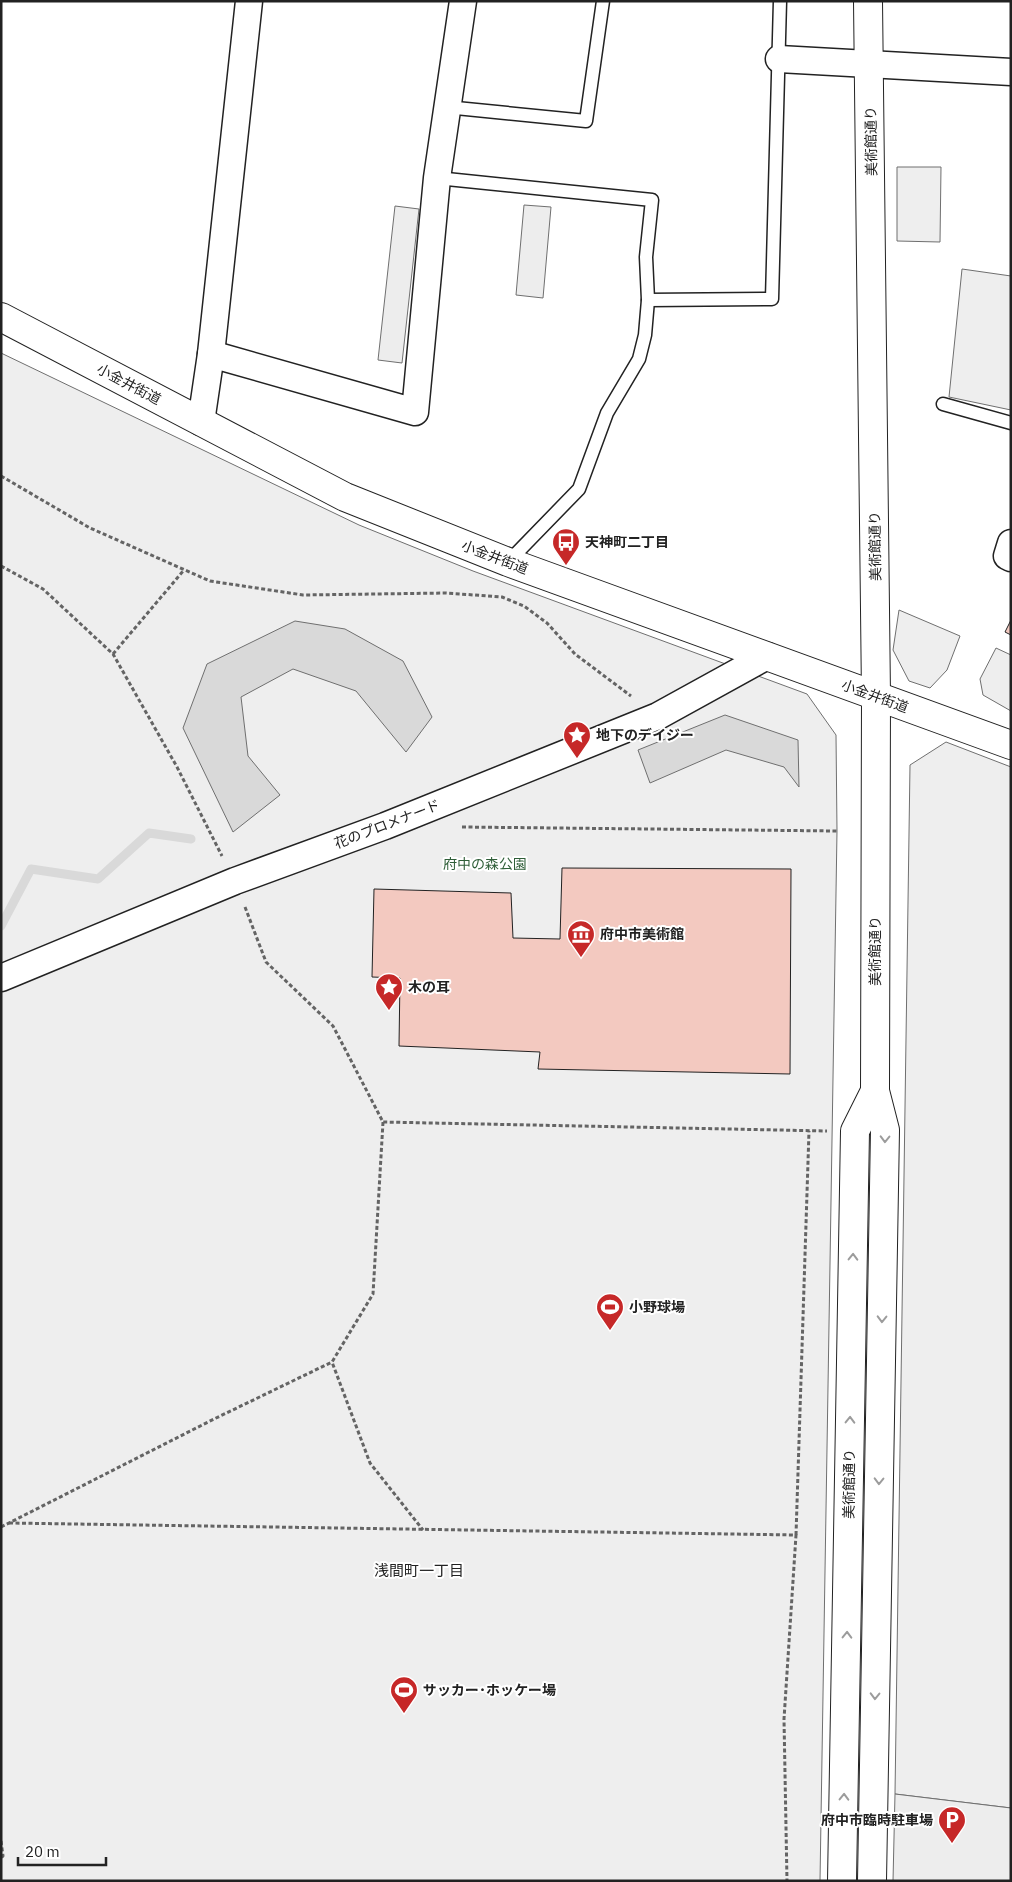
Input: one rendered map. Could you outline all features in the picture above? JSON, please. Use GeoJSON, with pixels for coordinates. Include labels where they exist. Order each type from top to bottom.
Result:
{"type":"FeatureCollection","features":[{"type":"Feature","properties":{"kind":"street"},"geometry":{"type":"LineString","coordinates":[[201,422],[211,354],[249,1]]}},
{"type":"Feature","properties":{"kind":"street"},"geometry":{"type":"LineString","coordinates":[[211,354],[415,412],[437,178],[463,1]]}},
{"type":"Feature","properties":{"kind":"street","name":"美術館通り"},"geometry":{"type":"LineString","coordinates":[[868,1],[876,696],[875,1091],[885,1130],[872,1881]]}},
{"type":"Feature","properties":{"kind":"street"},"geometry":{"type":"LineString","coordinates":[[779,59],[1011,72]]}},
{"type":"Feature","properties":{"kind":"street","name":"小金井街道"},"geometry":{"type":"LineString","coordinates":[[1,317],[345,497],[508,562],[1011,745]]}},
{"type":"Feature","properties":{"kind":"street"},"geometry":{"type":"LineString","coordinates":[[1011,543],[1007,556],[1011,558]]}},
{"type":"Feature","properties":{"kind":"street","name":"花のプロメナード"},"geometry":{"type":"LineString","coordinates":[[1,978],[235,881],[385,826],[658,716],[767,656]]}},
{"type":"Feature","properties":{"kind":"street","name":"美術館通り"},"geometry":{"type":"LineString","coordinates":[[842,1881],[855,1131],[875,1091]]}},
{"type":"Feature","properties":{"kind":"lane"},"geometry":{"type":"LineString","coordinates":[[446,107],[586,121],[603,1]]}},
{"type":"Feature","properties":{"kind":"lane"},"geometry":{"type":"LineString","coordinates":[[648,300],[772,299],[780,1]]}},
{"type":"Feature","properties":{"kind":"lane"},"geometry":{"type":"LineString","coordinates":[[437,178],[652,200],[646,257],[648,300],[645,335],[638,359],[607,413],[579,489],[508,562]]}},
{"type":"Feature","properties":{"kind":"lane"},"geometry":{"type":"LineString","coordinates":[[944,404],[1011,423]]}},
{"type":"Feature","properties":{"kind":"path"},"geometry":{"type":"LineString","coordinates":[[1,476],[90,528],[210,581],[302,595],[446,593],[502,597],[524,606],[547,623],[575,654],[658,716]]}},
{"type":"Feature","properties":{"kind":"path"},"geometry":{"type":"LineString","coordinates":[[1,566],[42,589],[114,654],[177,767],[235,881],[266,962],[333,1026],[383,1122],[373,1294],[332,1362],[214,1419],[1,1527]]}},
{"type":"Feature","properties":{"kind":"path"},"geometry":{"type":"LineString","coordinates":[[114,654],[184,570]]}},
{"type":"Feature","properties":{"kind":"path"},"geometry":{"type":"LineString","coordinates":[[453,827],[837,831]]}},
{"type":"Feature","properties":{"kind":"path"},"geometry":{"type":"LineString","coordinates":[[383,1122],[855,1131]]}},
{"type":"Feature","properties":{"kind":"path"},"geometry":{"type":"LineString","coordinates":[[787,1881],[784,1719],[796,1535],[809,1131]]}},
{"type":"Feature","properties":{"kind":"path"},"geometry":{"type":"LineString","coordinates":[[332,1362],[370,1463],[423,1530]]}},
{"type":"Feature","properties":{"kind":"path"},"geometry":{"type":"LineString","coordinates":[[9,1523],[796,1535]]}},
{"type":"Feature","properties":{"kind":"path"},"geometry":{"type":"LineString","coordinates":[[1,1841],[3,1856],[1,1858]]}},
{"type":"Feature","properties":{"kind":"green space"},"geometry":{"type":"Polygon","coordinates":[[[897,167],[941,167],[940,242],[897,241],[897,167]]]}},
{"type":"Feature","properties":{"kind":"green space"},"geometry":{"type":"Polygon","coordinates":[[[962,269],[1011,276],[1011,410],[949,397],[962,269]]]}},
{"type":"Feature","properties":{"kind":"green space","name":"府中の森公園"},"geometry":{"type":"Polygon","coordinates":[[[1,353],[359,525],[473,571],[807,694],[836,735],[837,831],[820,1881],[1,1881],[1,353]]]}},
{"type":"Feature","properties":{"kind":"green space"},"geometry":{"type":"Polygon","coordinates":[[[899,610],[960,636],[947,670],[930,688],[909,681],[893,650],[899,610]]]}},
{"type":"Feature","properties":{"kind":"green space"},"geometry":{"type":"Polygon","coordinates":[[[996,648],[1011,655],[1011,711],[983,695],[980,679],[996,648]]]}},
{"type":"Feature","properties":{"kind":"green space"},"geometry":{"type":"Polygon","coordinates":[[[946,742],[1011,767],[1011,1808],[895,1794],[910,765],[946,742]]]}},
{"type":"Feature","properties":{"kind":"shaded area"},"geometry":{"type":"Polygon","coordinates":[[[524,205],[551,207],[543,298],[516,295],[524,205]]]}},
{"type":"Feature","properties":{"kind":"shaded area"},"geometry":{"type":"Polygon","coordinates":[[[395,206],[419,209],[402,363],[378,360],[395,206]]]}},
{"type":"Feature","properties":{"kind":"shaded area"},"geometry":{"type":"Polygon","coordinates":[[[295,621],[345,629],[403,661],[432,717],[406,752],[356,691],[293,669],[241,697],[248,756],[280,795],[233,832],[183,728],[207,664],[295,621]]]}},
{"type":"Feature","properties":{"kind":"shaded area"},"geometry":{"type":"Polygon","coordinates":[[[725,715],[798,740],[799,787],[784,767],[726,750],[650,783],[638,750],[725,715]]]}},
{"type":"Feature","properties":{"kind":"shaded area","name":"府中市臨時駐車場"},"geometry":{"type":"Polygon","coordinates":[[[895,1794],[1011,1808],[1011,1881],[893,1881],[895,1794]]]}},
{"type":"Feature","properties":{"kind":"building"},"geometry":{"type":"Polygon","coordinates":[[[1011,620],[1011,635],[1005,632],[1011,620]]]}},
{"type":"Feature","properties":{"kind":"building","name":"府中市美術館"},"geometry":{"type":"Polygon","coordinates":[[[562,868],[791,869],[790,1074],[538,1069],[540,1052],[399,1046],[400,978],[372,977],[374,889],[511,893],[513,938],[560,939],[562,868]]]}},
{"type":"Feature","properties":{"kind":"waterway"},"geometry":{"type":"LineString","coordinates":[[1,926],[31,869],[98,879],[149,833],[191,839]]}},
{"type":"Feature","properties":{"kind":"place","name":"天神町二丁目"},"geometry":{"type":"Point","coordinates":[566,566]}},
{"type":"Feature","properties":{"kind":"place","name":"地下のデイジー"},"geometry":{"type":"Point","coordinates":[577,759]}},
{"type":"Feature","properties":{"kind":"place","name":"府中市美術館"},"geometry":{"type":"Point","coordinates":[581,958]}},
{"type":"Feature","properties":{"kind":"place","name":"木の耳"},"geometry":{"type":"Point","coordinates":[389,1011]}},
{"type":"Feature","properties":{"kind":"place","name":"小野球場"},"geometry":{"type":"Point","coordinates":[610,1331]}},
{"type":"Feature","properties":{"kind":"place","name":"サッカー･ホッケー場"},"geometry":{"type":"Point","coordinates":[404,1714]}},
{"type":"Feature","properties":{"kind":"place","name":"府中市臨時駐車場"},"geometry":{"type":"Point","coordinates":[952,1844]}},
{"type":"Feature","properties":{"kind":"district","name":"浅間町一丁目"},"geometry":{"type":"Point","coordinates":[419,1571]}}]}
